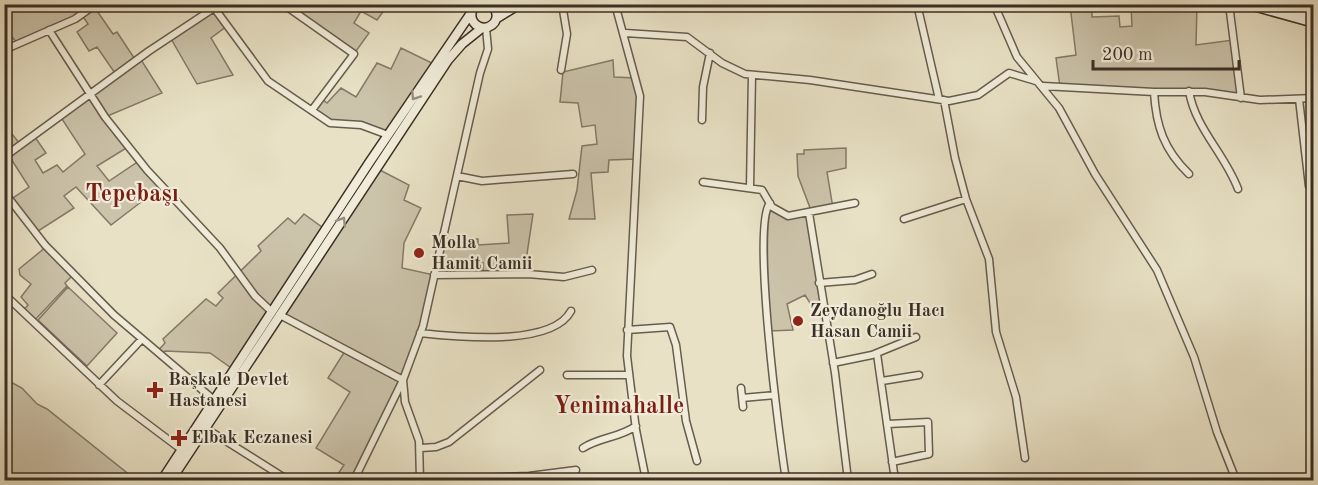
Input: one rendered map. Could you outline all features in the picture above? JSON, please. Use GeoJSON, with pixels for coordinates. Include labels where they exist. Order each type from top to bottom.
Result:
{"type":"FeatureCollection","features":[{"type":"Feature","properties":{"kind":"main road"},"geometry":{"type":"LineString","coordinates":[[162,480],[182,450],[202,427],[214,400],[448,60],[462,44],[484,28],[492,26],[497,18],[520,4]]}},
{"type":"Feature","properties":{"kind":"main road"},"geometry":{"type":"LineString","coordinates":[[1246,4],[1314,23]]}},
{"type":"Feature","properties":{"kind":"main road"},"geometry":{"type":"LineString","coordinates":[[1276,4],[1314,16]]}},
{"type":"Feature","properties":{"kind":"main road"},"geometry":{"type":"LineString","coordinates":[[493,5],[497,18]]}},
{"type":"Feature","properties":{"kind":"main road"},"geometry":{"type":"LineString","coordinates":[[475,7],[474,24],[484,28]]}},
{"type":"Feature","properties":{"kind":"main road"},"geometry":{"type":"LineString","coordinates":[[171,480],[202,427],[388,135],[475,7]]}},
{"type":"Feature","properties":{"kind":"street"},"geometry":{"type":"LineString","coordinates":[[4,50],[75,19],[96,4]]}},
{"type":"Feature","properties":{"kind":"street"},"geometry":{"type":"LineString","coordinates":[[283,4],[354,54],[312,110]]}},
{"type":"Feature","properties":{"kind":"street"},"geometry":{"type":"LineString","coordinates":[[561,70],[567,34],[562,4]]}},
{"type":"Feature","properties":{"kind":"street"},"geometry":{"type":"LineString","coordinates":[[615,4],[625,33],[640,107],[627,330],[628,375],[646,480]]}},
{"type":"Feature","properties":{"kind":"street"},"geometry":{"type":"LineString","coordinates":[[917,4],[966,199],[988,254],[996,332],[1016,397],[1025,458]]}},
{"type":"Feature","properties":{"kind":"street"},"geometry":{"type":"LineString","coordinates":[[994,4],[1010,45],[1059,108],[1100,181],[1143,244],[1157,270],[1194,357],[1217,432],[1236,480]]}},
{"type":"Feature","properties":{"kind":"street"},"geometry":{"type":"LineString","coordinates":[[1229,4],[1241,98]]}},
{"type":"Feature","properties":{"kind":"street"},"geometry":{"type":"LineString","coordinates":[[4,156],[89,97],[149,51],[217,7],[262,76],[330,123],[362,125],[388,135]]}},
{"type":"Feature","properties":{"kind":"street"},"geometry":{"type":"LineString","coordinates":[[354,480],[403,380],[420,333],[487,54],[484,28]]}},
{"type":"Feature","properties":{"kind":"street"},"geometry":{"type":"LineString","coordinates":[[49,30],[89,97],[147,170],[208,235],[255,296],[276,313],[403,380]]}},
{"type":"Feature","properties":{"kind":"street"},"geometry":{"type":"LineString","coordinates":[[625,33],[683,35],[736,72],[810,80],[941,100],[957,100],[978,95],[1009,73],[1040,84],[1154,92],[1189,91],[1241,98],[1314,98]]}},
{"type":"Feature","properties":{"kind":"street"},"geometry":{"type":"LineString","coordinates":[[702,120],[703,87],[710,53]]}},
{"type":"Feature","properties":{"kind":"street"},"geometry":{"type":"LineString","coordinates":[[750,187],[752,75]]}},
{"type":"Feature","properties":{"kind":"street"},"geometry":{"type":"LineString","coordinates":[[1189,91],[1195,116],[1220,150],[1238,189]]}},
{"type":"Feature","properties":{"kind":"street"},"geometry":{"type":"LineString","coordinates":[[1154,92],[1157,124],[1163,141],[1189,174]]}},
{"type":"Feature","properties":{"kind":"street"},"geometry":{"type":"LineString","coordinates":[[1299,99],[1309,186]]}},
{"type":"Feature","properties":{"kind":"street"},"geometry":{"type":"LineString","coordinates":[[457,176],[482,181],[573,174]]}},
{"type":"Feature","properties":{"kind":"street"},"geometry":{"type":"LineString","coordinates":[[702,182],[750,187],[765,192],[770,203],[780,213],[788,216],[855,203]]}},
{"type":"Feature","properties":{"kind":"street"},"geometry":{"type":"LineString","coordinates":[[4,192],[45,246],[141,340],[214,400]]}},
{"type":"Feature","properties":{"kind":"street"},"geometry":{"type":"LineString","coordinates":[[904,219],[966,199]]}},
{"type":"Feature","properties":{"kind":"street"},"geometry":{"type":"LineString","coordinates":[[770,203],[764,214],[764,247],[776,395],[786,480]]}},
{"type":"Feature","properties":{"kind":"street"},"geometry":{"type":"LineString","coordinates":[[809,213],[833,363],[848,480]]}},
{"type":"Feature","properties":{"kind":"street"},"geometry":{"type":"LineString","coordinates":[[434,275],[528,274],[564,277],[592,270]]}},
{"type":"Feature","properties":{"kind":"street"},"geometry":{"type":"LineString","coordinates":[[819,283],[855,280],[872,274]]}},
{"type":"Feature","properties":{"kind":"street"},"geometry":{"type":"LineString","coordinates":[[4,294],[99,385],[182,450]]}},
{"type":"Feature","properties":{"kind":"street"},"geometry":{"type":"LineString","coordinates":[[420,333],[462,337],[520,336],[559,325],[571,311]]}},
{"type":"Feature","properties":{"kind":"street"},"geometry":{"type":"LineString","coordinates":[[627,330],[670,327],[676,345],[686,421],[697,461]]}},
{"type":"Feature","properties":{"kind":"street"},"geometry":{"type":"LineString","coordinates":[[833,363],[877,354],[916,338]]}},
{"type":"Feature","properties":{"kind":"street"},"geometry":{"type":"LineString","coordinates":[[99,385],[141,340]]}},
{"type":"Feature","properties":{"kind":"street"},"geometry":{"type":"LineString","coordinates":[[877,354],[895,480]]}},
{"type":"Feature","properties":{"kind":"street"},"geometry":{"type":"LineString","coordinates":[[421,448],[445,444],[540,370]]}},
{"type":"Feature","properties":{"kind":"street"},"geometry":{"type":"LineString","coordinates":[[567,375],[628,375]]}},
{"type":"Feature","properties":{"kind":"street"},"geometry":{"type":"LineString","coordinates":[[882,381],[919,375]]}},
{"type":"Feature","properties":{"kind":"street"},"geometry":{"type":"LineString","coordinates":[[403,380],[405,402],[421,448],[420,480],[529,477],[576,470]]}},
{"type":"Feature","properties":{"kind":"street"},"geometry":{"type":"LineString","coordinates":[[741,388],[743,407]]}},
{"type":"Feature","properties":{"kind":"street"},"geometry":{"type":"LineString","coordinates":[[742,398],[776,395]]}},
{"type":"Feature","properties":{"kind":"street"},"geometry":{"type":"LineString","coordinates":[[888,424],[928,422],[930,454],[892,462]]}},
{"type":"Feature","properties":{"kind":"street"},"geometry":{"type":"LineString","coordinates":[[583,448],[597,440],[621,435],[636,426]]}},
{"type":"Feature","properties":{"kind":"street"},"geometry":{"type":"LineString","coordinates":[[202,427],[288,480]]}},
{"type":"Feature","properties":{"kind":"shaded area"},"geometry":{"type":"Polygon","coordinates":[[[5,5],[93,5],[113,34],[117,32],[136,61],[140,58],[162,93],[105,117],[128,147],[97,166],[109,181],[139,161],[162,186],[111,225],[76,187],[64,196],[74,208],[35,233],[10,200],[29,187],[8,154],[5,157],[4,124],[20,144],[33,134],[46,153],[35,160],[43,173],[57,165],[63,172],[85,154],[60,116],[117,76],[97,47],[89,51],[77,32],[88,24],[82,15],[17,43],[5,28],[5,5]]]}},
{"type":"Feature","properties":{"kind":"shaded area"},"geometry":{"type":"Polygon","coordinates":[[[283,5],[388,5],[377,20],[361,11],[354,23],[369,33],[354,54],[283,5]]]}},
{"type":"Feature","properties":{"kind":"shaded area"},"geometry":{"type":"Polygon","coordinates":[[[1070,5],[1092,5],[1092,17],[1119,16],[1120,27],[1132,26],[1131,5],[1197,5],[1196,45],[1233,40],[1241,98],[1219,94],[1060,87],[1056,58],[1076,55],[1070,5]]]}},
{"type":"Feature","properties":{"kind":"shaded area"},"geometry":{"type":"Polygon","coordinates":[[[215,9],[227,26],[211,38],[233,75],[197,84],[170,37],[215,9]]]}},
{"type":"Feature","properties":{"kind":"shaded area"},"geometry":{"type":"Polygon","coordinates":[[[401,48],[436,65],[388,135],[374,128],[337,125],[312,110],[321,98],[327,103],[341,88],[356,97],[377,63],[391,69],[401,48]]]}},
{"type":"Feature","properties":{"kind":"shaded area"},"geometry":{"type":"Polygon","coordinates":[[[613,60],[614,77],[636,78],[640,96],[636,159],[609,160],[608,172],[591,173],[595,219],[569,219],[577,190],[582,146],[597,144],[595,125],[582,127],[578,103],[560,102],[563,72],[613,60]]]}},
{"type":"Feature","properties":{"kind":"shaded area"},"geometry":{"type":"Polygon","coordinates":[[[846,148],[846,168],[827,172],[833,208],[812,213],[798,176],[797,154],[804,154],[804,150],[846,148]]]}},
{"type":"Feature","properties":{"kind":"shaded area"},"geometry":{"type":"Polygon","coordinates":[[[376,168],[409,185],[404,200],[421,208],[404,243],[402,268],[434,275],[415,349],[354,480],[334,480],[344,465],[316,448],[350,392],[328,378],[345,351],[280,315],[376,168]]]}},
{"type":"Feature","properties":{"kind":"shaded area"},"geometry":{"type":"Polygon","coordinates":[[[766,208],[780,213],[809,213],[822,302],[810,303],[805,295],[787,304],[793,330],[769,331],[765,280],[766,208]]]}},
{"type":"Feature","properties":{"kind":"shaded area"},"geometry":{"type":"Polygon","coordinates":[[[304,214],[326,230],[234,370],[210,353],[165,351],[160,356],[156,353],[165,343],[163,339],[206,299],[216,306],[223,298],[218,293],[261,251],[258,246],[288,218],[295,224],[304,214]]]}},
{"type":"Feature","properties":{"kind":"shaded area"},"geometry":{"type":"Polygon","coordinates":[[[533,214],[524,274],[483,274],[483,263],[437,263],[442,241],[478,239],[478,245],[509,243],[507,215],[533,214]]]}},
{"type":"Feature","properties":{"kind":"shaded area"},"geometry":{"type":"Polygon","coordinates":[[[46,247],[74,274],[65,283],[67,286],[33,322],[22,312],[28,305],[21,297],[31,284],[20,275],[19,269],[46,247]]]}},
{"type":"Feature","properties":{"kind":"shaded area"},"geometry":{"type":"Polygon","coordinates":[[[68,287],[117,333],[87,366],[38,320],[68,287]]]}},
{"type":"Feature","properties":{"kind":"shaded area"},"geometry":{"type":"Polygon","coordinates":[[[7,380],[22,388],[37,404],[47,409],[136,480],[5,479],[4,383],[7,380]]]}},
{"type":"Feature","properties":{"kind":"place","name":"Molla Hamit Camii"},"geometry":{"type":"Point","coordinates":[419,253]}},
{"type":"Feature","properties":{"kind":"place","name":"Zeydanoğlu Hacı Hasan Camii"},"geometry":{"type":"Point","coordinates":[798,321]}},
{"type":"Feature","properties":{"kind":"place","name":"Başkale Devlet Hastanesi"},"geometry":{"type":"Point","coordinates":[155,390]}},
{"type":"Feature","properties":{"kind":"place","name":"Elbak Eczanesi"},"geometry":{"type":"Point","coordinates":[179,438]}},
{"type":"Feature","properties":{"kind":"district","name":"Tepebaşı"},"geometry":{"type":"Point","coordinates":[132,195]}},
{"type":"Feature","properties":{"kind":"district","name":"Yenimahalle"},"geometry":{"type":"Point","coordinates":[619,407]}}]}
